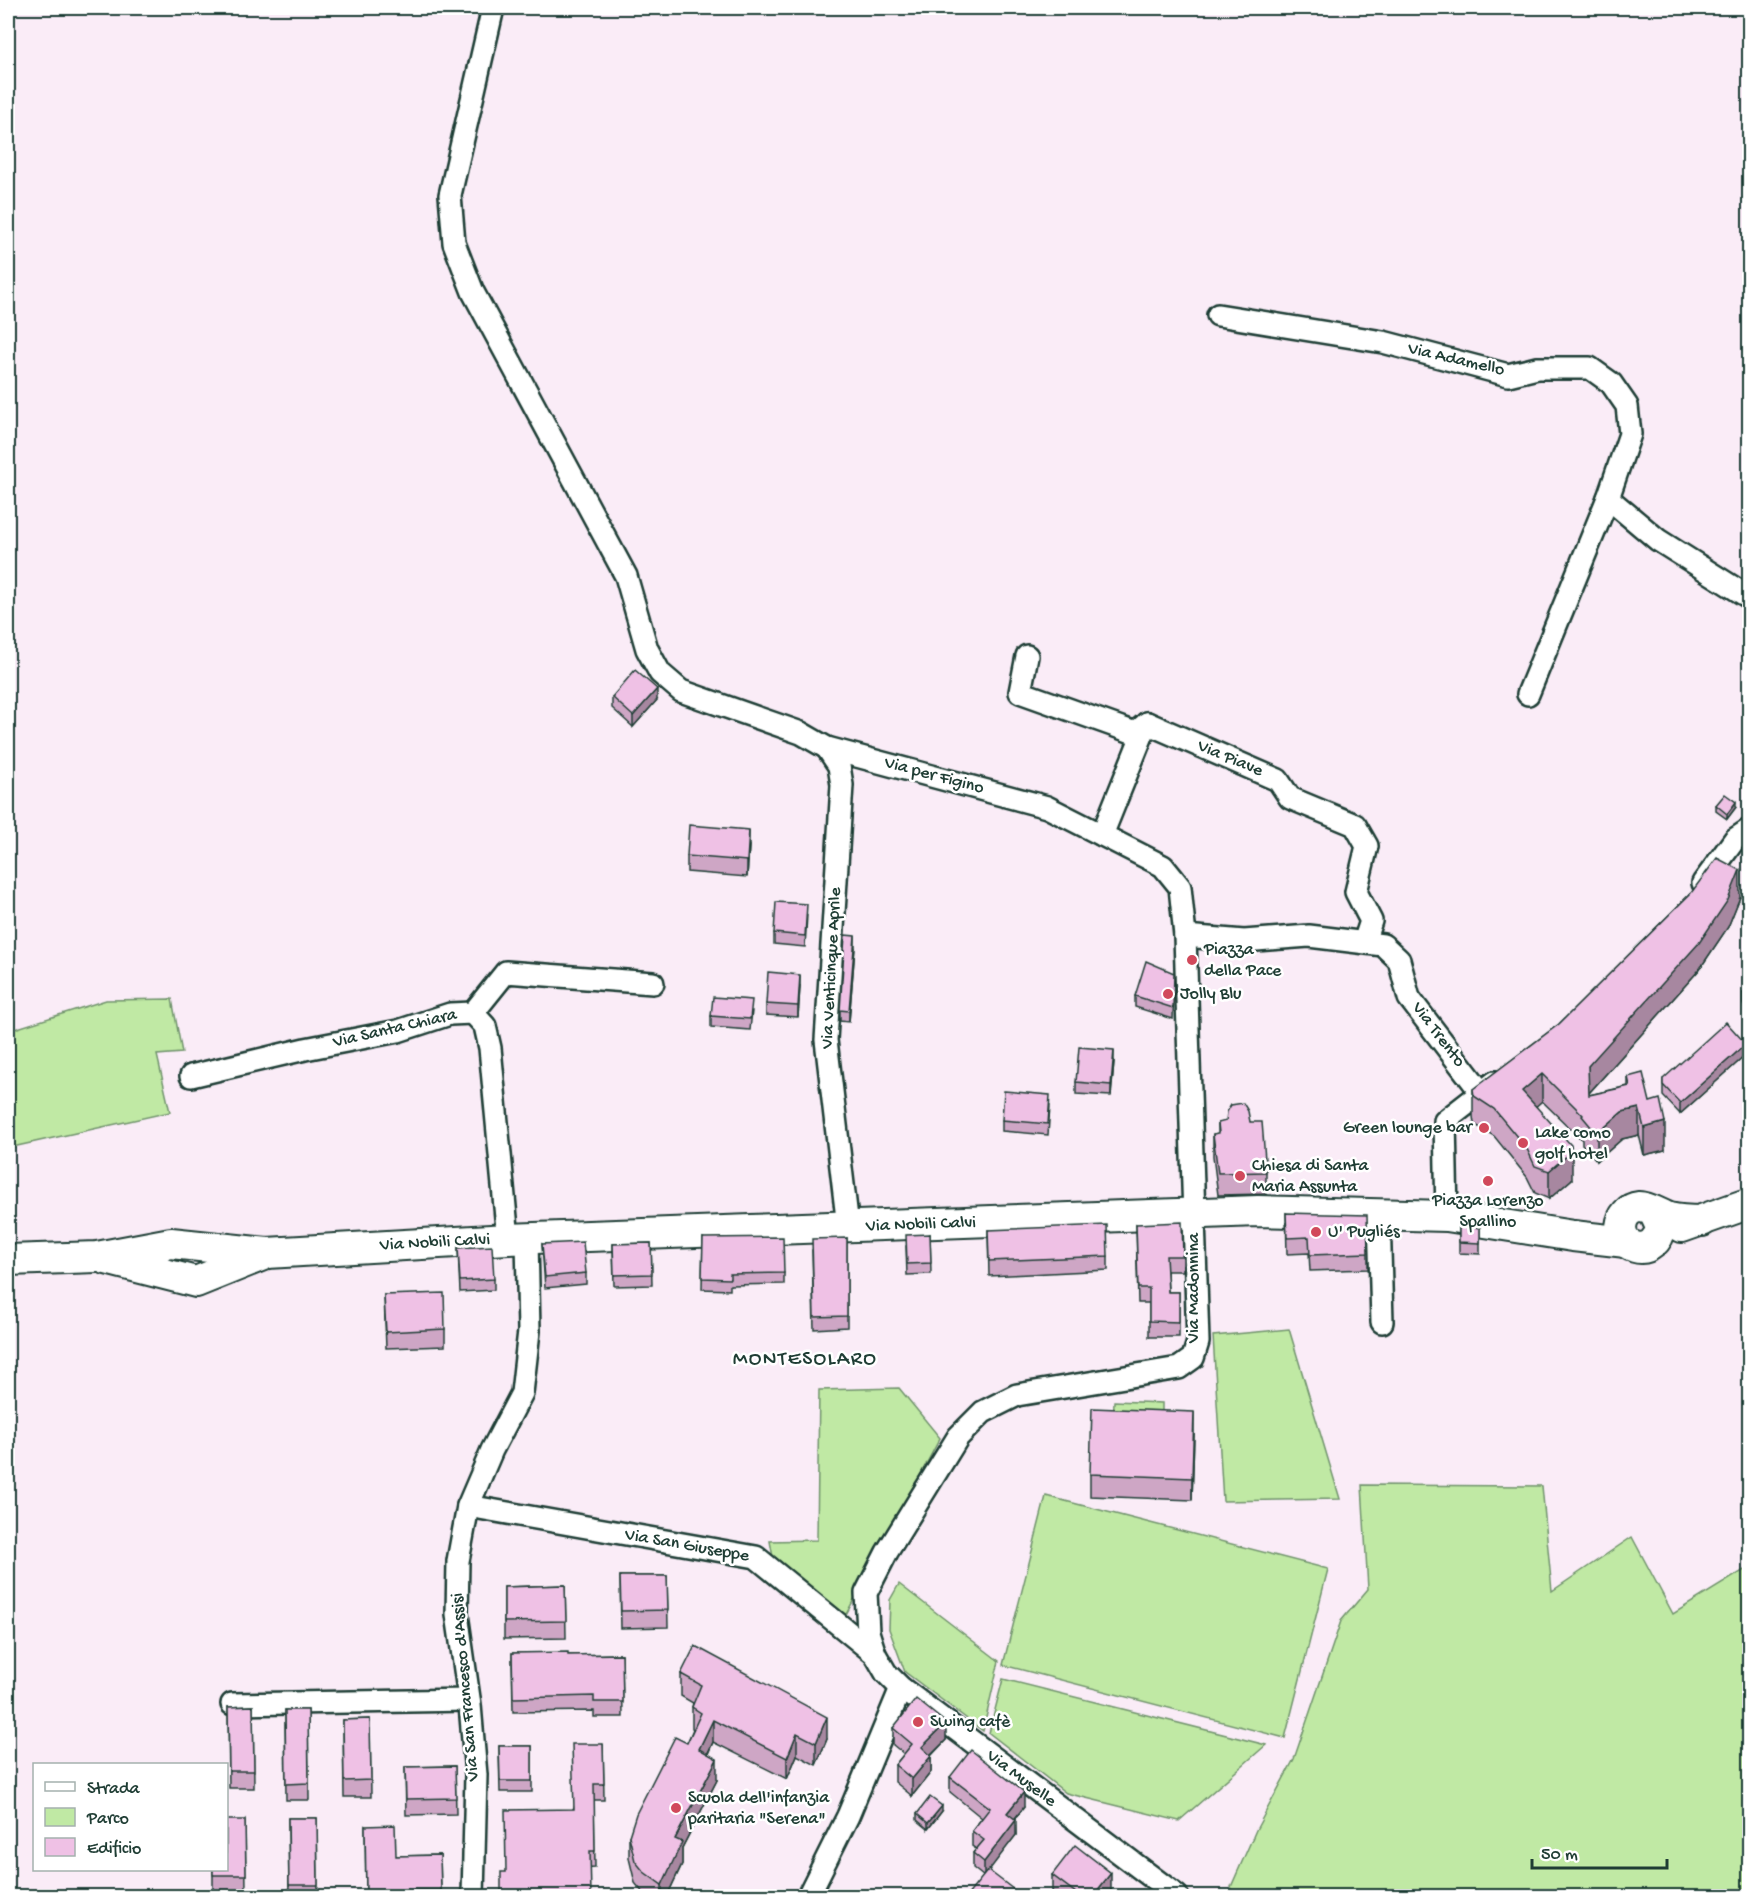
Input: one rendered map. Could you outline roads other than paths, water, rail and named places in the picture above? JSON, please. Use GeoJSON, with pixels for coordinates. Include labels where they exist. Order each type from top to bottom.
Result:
{"type":"FeatureCollection","features":[{"type":"Feature","properties":{"kind":"main road","name":"Via Nobili Calvi"},"geometry":{"type":"LineString","coordinates":[[8,1260],[97,1257],[171,1243],[267,1253],[518,1239],[1258,1211],[1447,1216],[1573,1236],[1625,1229],[1636,1247],[1645,1247],[1655,1241],[1657,1223],[1702,1221],[1749,1203]]}},
{"type":"Feature","properties":{"kind":"street","name":"Via per Figino"},"geometry":{"type":"LineString","coordinates":[[493,8],[450,195],[454,243],[474,292],[626,576],[647,649],[660,674],[681,691],[801,733],[827,747],[1047,807],[1163,866],[1180,887],[1185,936]]}},
{"type":"Feature","properties":{"kind":"street","name":"Via Adamello"},"geometry":{"type":"LineString","coordinates":[[1218,315],[1383,342],[1508,375],[1537,368],[1590,368],[1611,383],[1627,406],[1630,434],[1608,498],[1528,694]]}},
{"type":"Feature","properties":{"kind":"street"},"geometry":{"type":"LineString","coordinates":[[1608,498],[1658,540],[1749,598]]}},
{"type":"Feature","properties":{"kind":"street"},"geometry":{"type":"LineString","coordinates":[[1027,656],[1020,692],[1135,733],[1147,723]]}},
{"type":"Feature","properties":{"kind":"street"},"geometry":{"type":"LineString","coordinates":[[1102,835],[1147,723]]}},
{"type":"Feature","properties":{"kind":"street","name":"Via Piave"},"geometry":{"type":"LineString","coordinates":[[1147,723],[1278,780],[1290,798],[1355,825],[1368,846],[1356,892],[1371,921],[1373,944]]}},
{"type":"Feature","properties":{"kind":"street","name":"Via Venticinque Aprile"},"geometry":{"type":"LineString","coordinates":[[827,747],[839,766],[842,785],[826,1040],[848,1227]]}},
{"type":"Feature","properties":{"kind":"street"},"geometry":{"type":"LineString","coordinates":[[1689,903],[1735,839],[1749,829]]}},
{"type":"Feature","properties":{"kind":"street"},"geometry":{"type":"LineString","coordinates":[[1185,936],[1244,941],[1309,936],[1373,944]]}},
{"type":"Feature","properties":{"kind":"street","name":"Via Madonnina"},"geometry":{"type":"LineString","coordinates":[[887,1551],[958,1437],[983,1412],[1017,1395],[1179,1368],[1193,1358],[1198,1342],[1185,936]]}},
{"type":"Feature","properties":{"kind":"street","name":"Via Trento"},"geometry":{"type":"LineString","coordinates":[[1373,944],[1399,960],[1409,998],[1481,1092]]}},
{"type":"Feature","properties":{"kind":"street","name":"Via Santa Chiara"},"geometry":{"type":"LineString","coordinates":[[191,1076],[305,1049],[398,1031],[450,1014],[473,1013],[506,972],[653,983]]}},
{"type":"Feature","properties":{"kind":"street","name":"Via San Francesco d'Assisi"},"geometry":{"type":"LineString","coordinates":[[473,1013],[485,1026],[490,1048],[529,1332],[522,1393],[492,1450],[468,1506],[458,1562],[457,1614],[469,1700],[476,1775],[473,1896]]}},
{"type":"Feature","properties":{"kind":"street"},"geometry":{"type":"LineString","coordinates":[[1447,1216],[1445,1121],[1516,1067]]}},
{"type":"Feature","properties":{"kind":"street"},"geometry":{"type":"LineString","coordinates":[[1379,1214],[1382,1322]]}},
{"type":"Feature","properties":{"kind":"street","name":"Via San Giuseppe"},"geometry":{"type":"LineString","coordinates":[[468,1506],[756,1557],[875,1654]]}},
{"type":"Feature","properties":{"kind":"street","name":"Via Muselle"},"geometry":{"type":"LineString","coordinates":[[887,1551],[866,1593],[868,1632],[875,1654],[886,1673],[901,1688],[1177,1896]]}},
{"type":"Feature","properties":{"kind":"street"},"geometry":{"type":"LineString","coordinates":[[808,1896],[848,1816],[901,1688]]}},
{"type":"Feature","properties":{"kind":"street"},"geometry":{"type":"LineString","coordinates":[[232,1704],[469,1700]]}},
{"type":"Feature","properties":{"kind":"place","name":"Piazza della Pace"},"geometry":{"type":"Point","coordinates":[1192,960]}},
{"type":"Feature","properties":{"kind":"place","name":"Jolly Blu"},"geometry":{"type":"Point","coordinates":[1168,994]}},
{"type":"Feature","properties":{"kind":"place","name":"Green lounge bar"},"geometry":{"type":"Point","coordinates":[1484,1128]}},
{"type":"Feature","properties":{"kind":"place","name":"Lake como golf hotel"},"geometry":{"type":"Point","coordinates":[1523,1143]}},
{"type":"Feature","properties":{"kind":"place","name":"Chiesa di Santa Maria Assunta"},"geometry":{"type":"Point","coordinates":[1240,1176]}},
{"type":"Feature","properties":{"kind":"place","name":"Piazza Lorenzo Spallino"},"geometry":{"type":"Point","coordinates":[1488,1181]}},
{"type":"Feature","properties":{"kind":"place","name":"U' Pugliés"},"geometry":{"type":"Point","coordinates":[1316,1232]}},
{"type":"Feature","properties":{"kind":"place","name":"Swing cafè"},"geometry":{"type":"Point","coordinates":[918,1722]}},
{"type":"Feature","properties":{"kind":"place","name":"Scuola dell'infanzia paritaria \"Serena\""},"geometry":{"type":"Point","coordinates":[676,1808]}},
{"type":"Feature","properties":{"kind":"district","name":"MONTESOLARO"},"geometry":{"type":"Point","coordinates":[805,1360]}}]}
